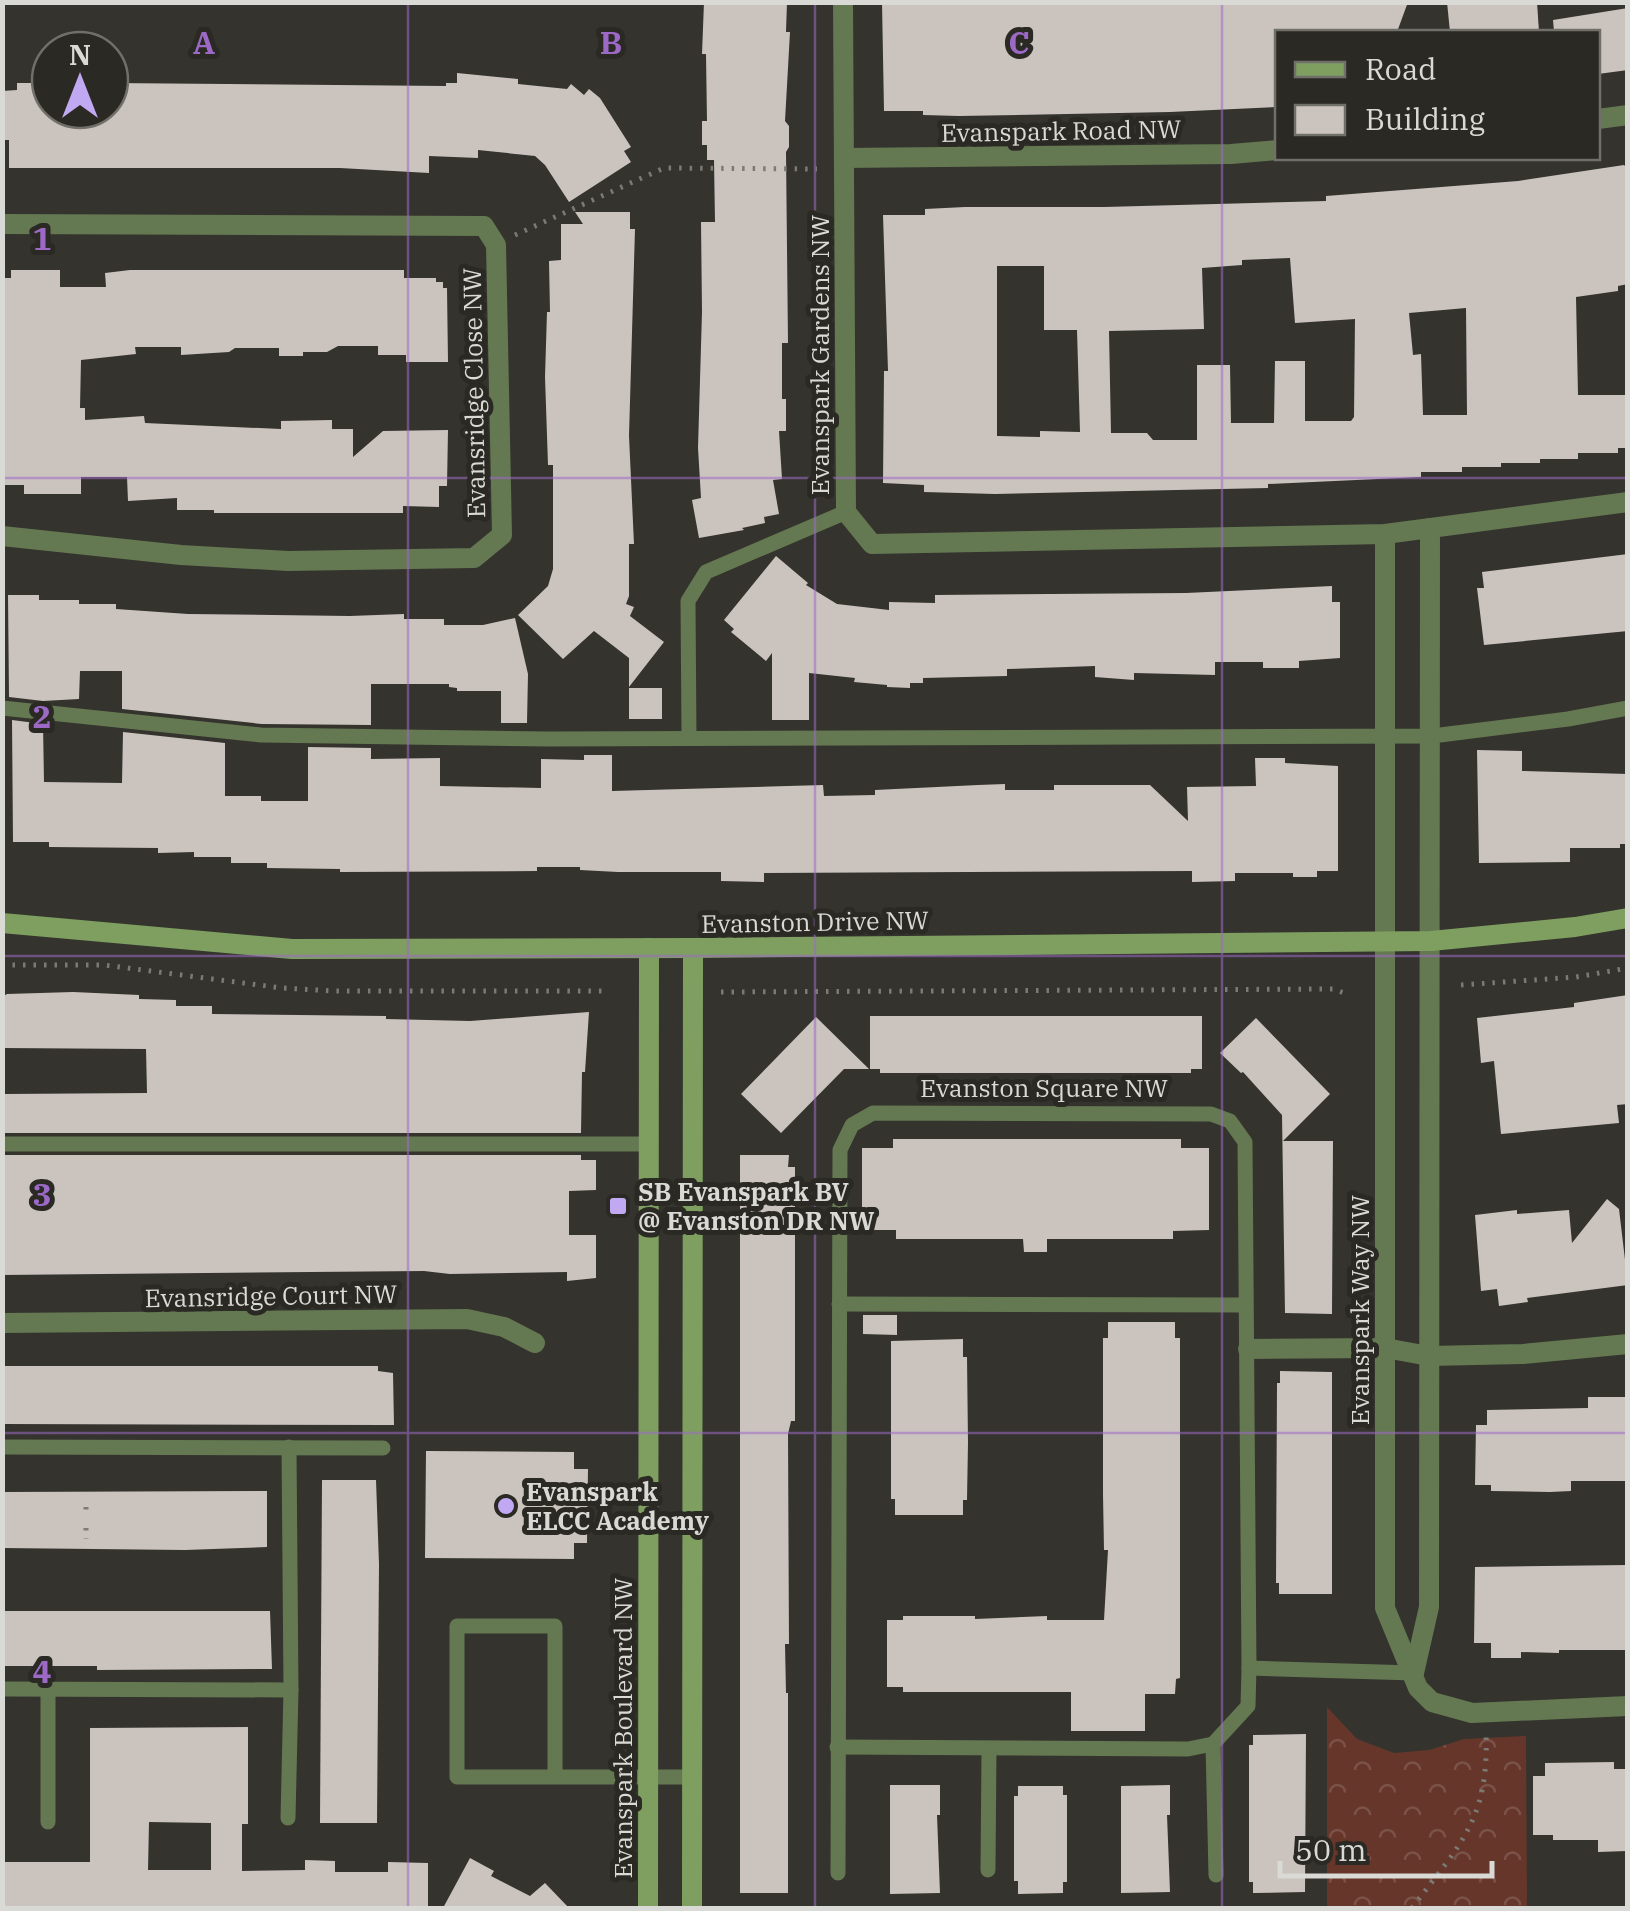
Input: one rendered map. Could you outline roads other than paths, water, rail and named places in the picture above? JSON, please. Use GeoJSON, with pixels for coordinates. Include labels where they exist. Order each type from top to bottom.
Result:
{"type":"FeatureCollection","features":[{"type":"Feature","properties":{"kind":"street","name":"Evanspark Gardens NW"},"geometry":{"type":"LineString","coordinates":[[843,2],[846,512],[872,544],[1385,534],[1628,502]]}},
{"type":"Feature","properties":{"kind":"street"},"geometry":{"type":"LineString","coordinates":[[1600,119],[1628,115]]}},
{"type":"Feature","properties":{"kind":"street","name":"Evanspark Road NW"},"geometry":{"type":"LineString","coordinates":[[844,158],[1275,150]]}},
{"type":"Feature","properties":{"kind":"street","name":"Evansridge Close NW"},"geometry":{"type":"LineString","coordinates":[[2,224],[484,226],[496,244],[502,536],[474,558],[288,560],[181,555],[2,536]]}},
{"type":"Feature","properties":{"kind":"street"},"geometry":{"type":"LineString","coordinates":[[1414,1672],[1430,1607],[1430,528]]}},
{"type":"Feature","properties":{"kind":"street"},"geometry":{"type":"LineString","coordinates":[[1383,942],[1385,534]]}},
{"type":"Feature","properties":{"kind":"street","name":"Evanston Drive NW"},"geometry":{"type":"LineString","coordinates":[[2,923],[292,949],[693,948],[1431,941],[1628,918]]}},
{"type":"Feature","properties":{"kind":"street","name":"Evanspark Way NW"},"geometry":{"type":"LineString","coordinates":[[1383,942],[1386,1608],[1418,1688],[1432,1702],[1472,1713],[1628,1706]]}},
{"type":"Feature","properties":{"kind":"street","name":"Evanspark Boulevard NW"},"geometry":{"type":"LineString","coordinates":[[648,1908],[649,948]]}},
{"type":"Feature","properties":{"kind":"street"},"geometry":{"type":"LineString","coordinates":[[692,1908],[693,948]]}},
{"type":"Feature","properties":{"kind":"street","name":"Evansridge Court NW"},"geometry":{"type":"LineString","coordinates":[[2,1323],[466,1319],[504,1327],[536,1344]]}},
{"type":"Feature","properties":{"kind":"street"},"geometry":{"type":"LineString","coordinates":[[1248,1348],[1385,1348],[1429,1356],[1523,1354],[1628,1344]]}},
{"type":"Feature","properties":{"kind":"lane"},"geometry":{"type":"LineString","coordinates":[[689,738],[688,601],[706,572],[846,512]]}},
{"type":"Feature","properties":{"kind":"lane"},"geometry":{"type":"LineString","coordinates":[[2,708],[262,735],[689,738],[1432,736],[1628,708]]}},
{"type":"Feature","properties":{"kind":"lane","name":"Evanston Square NW"},"geometry":{"type":"LineString","coordinates":[[838,1873],[840,1150],[852,1124],[873,1113],[1210,1114],[1230,1121],[1245,1142],[1248,1706],[1213,1744]]}},
{"type":"Feature","properties":{"kind":"lane"},"geometry":{"type":"LineString","coordinates":[[2,1144],[649,1144]]}},
{"type":"Feature","properties":{"kind":"lane"},"geometry":{"type":"LineString","coordinates":[[839,1304],[1246,1305]]}},
{"type":"Feature","properties":{"kind":"lane"},"geometry":{"type":"LineString","coordinates":[[2,1447],[383,1448]]}},
{"type":"Feature","properties":{"kind":"lane"},"geometry":{"type":"LineString","coordinates":[[288,1447],[288,1818]]}},
{"type":"Feature","properties":{"kind":"lane"},"geometry":{"type":"LineString","coordinates":[[555,1776],[555,1626],[457,1626],[457,1777],[692,1777]]}},
{"type":"Feature","properties":{"kind":"lane"},"geometry":{"type":"LineString","coordinates":[[1249,1668],[1414,1672]]}},
{"type":"Feature","properties":{"kind":"lane"},"geometry":{"type":"LineString","coordinates":[[2,1689],[291,1690]]}},
{"type":"Feature","properties":{"kind":"lane"},"geometry":{"type":"LineString","coordinates":[[48,1689],[48,1822]]}},
{"type":"Feature","properties":{"kind":"lane"},"geometry":{"type":"LineString","coordinates":[[837,1747],[1188,1749],[1213,1744],[1216,1875]]}},
{"type":"Feature","properties":{"kind":"lane"},"geometry":{"type":"LineString","coordinates":[[988,1870],[989,1749]]}},
{"type":"Feature","properties":{"kind":"place","name":"SB Evanspark BV @ Evanston DR NW"},"geometry":{"type":"Point","coordinates":[618,1206]}},
{"type":"Feature","properties":{"kind":"place","name":"Evanspark ELCC Academy"},"geometry":{"type":"Point","coordinates":[506,1506]}}]}
